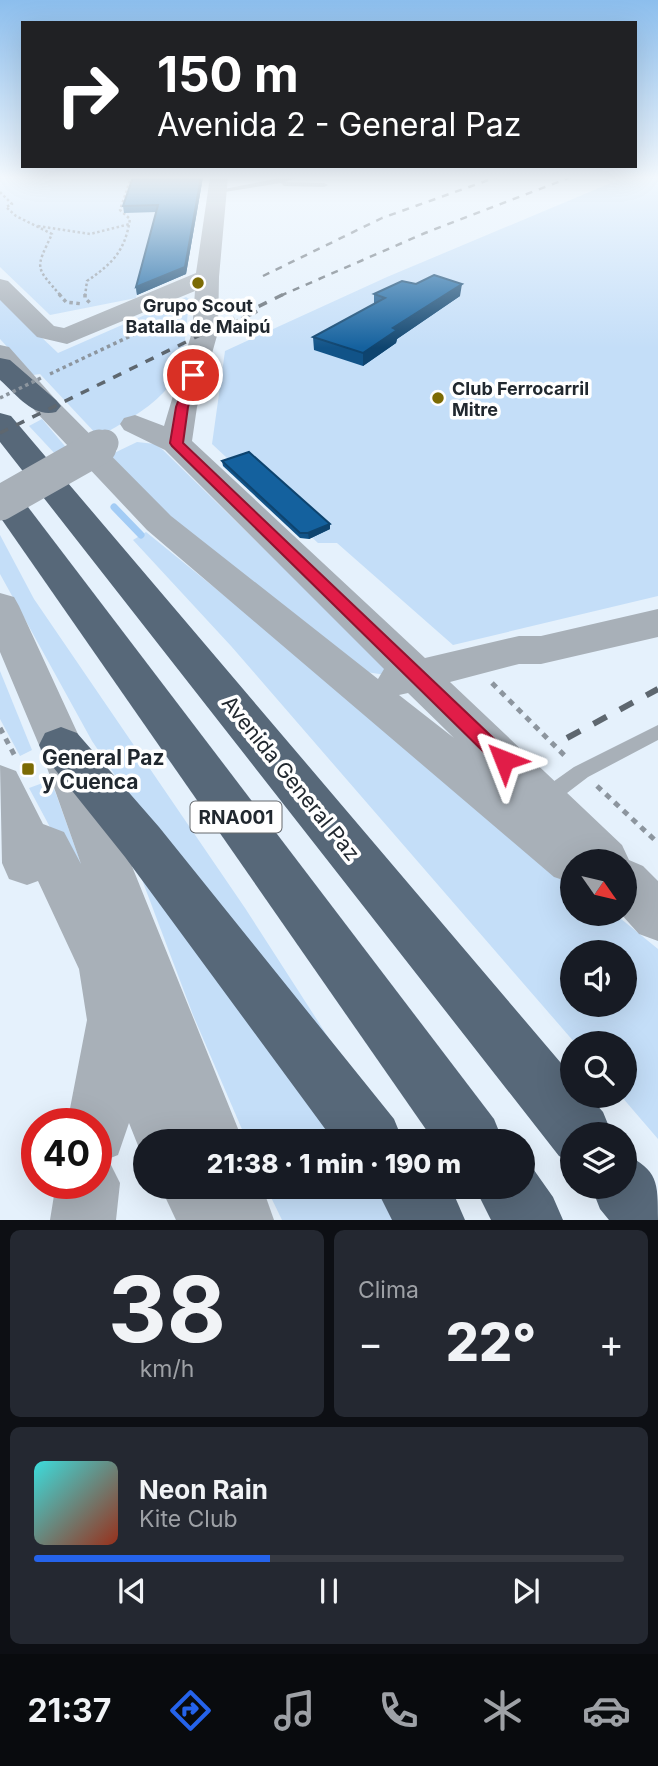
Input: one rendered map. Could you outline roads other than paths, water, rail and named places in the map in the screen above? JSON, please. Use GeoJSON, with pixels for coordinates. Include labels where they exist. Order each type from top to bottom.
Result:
{"type":"FeatureCollection","features":[{"type":"Feature","properties":{"kind":"highway"},"geometry":{"type":"LineString","coordinates":[[0,366],[44,391]]}},
{"type":"Feature","properties":{"kind":"highway","name":"Avenida General Paz"},"geometry":{"type":"LineString","coordinates":[[0,422],[570,1122]]}},
{"type":"Feature","properties":{"kind":"highway","name":"RNA001"},"geometry":{"type":"LineString","coordinates":[[0,493],[463,1129]]}},
{"type":"Feature","properties":{"kind":"highway"},"geometry":{"type":"LineString","coordinates":[[26,763],[142,842],[363,1129]]}},
{"type":"Feature","properties":{"kind":"highway"},"geometry":{"type":"LineString","coordinates":[[417,1199],[432,1220]]}},
{"type":"Feature","properties":{"kind":"highway"},"geometry":{"type":"LineString","coordinates":[[515,1199],[530,1220]]}},
{"type":"Feature","properties":{"kind":"highway"},"geometry":{"type":"LineString","coordinates":[[633,1199],[650,1220]]}},
{"type":"Feature","properties":{"kind":"street"},"geometry":{"type":"LineString","coordinates":[[176,443],[182,407],[205,332],[212,234]]}},
{"type":"Feature","properties":{"kind":"street"},"geometry":{"type":"LineString","coordinates":[[0,286],[46,332],[60,336],[74,334],[207,277]]}},
{"type":"Feature","properties":{"kind":"street"},"geometry":{"type":"LineString","coordinates":[[0,353],[44,391],[159,523],[340,674],[587,849]]}},
{"type":"Feature","properties":{"kind":"street"},"geometry":{"type":"LineString","coordinates":[[0,503],[135,424],[172,397],[193,375]]}},
{"type":"Feature","properties":{"kind":"street"},"geometry":{"type":"LineString","coordinates":[[135,424],[176,443],[464,720],[562,849]]}},
{"type":"Feature","properties":{"kind":"street"},"geometry":{"type":"LineString","coordinates":[[0,606],[26,763],[26,860],[83,978],[116,1020],[162,1129]]}},
{"type":"Feature","properties":{"kind":"street"},"geometry":{"type":"LineString","coordinates":[[340,674],[379,681],[416,676],[519,650],[541,650],[658,622]]}},
{"type":"Feature","properties":{"kind":"street"},"geometry":{"type":"LineString","coordinates":[[464,720],[460,698],[472,680],[524,662],[541,650]]}},
{"type":"Feature","properties":{"kind":"street"},"geometry":{"type":"LineString","coordinates":[[26,763],[206,1129]]}},
{"type":"Feature","properties":{"kind":"street"},"geometry":{"type":"LineString","coordinates":[[637,895],[658,917]]}},
{"type":"Feature","properties":{"kind":"street"},"geometry":{"type":"LineString","coordinates":[[637,910],[658,926]]}},
{"type":"Feature","properties":{"kind":"street"},"geometry":{"type":"LineString","coordinates":[[100,1108],[116,1020]]}},
{"type":"Feature","properties":{"kind":"street"},"geometry":{"type":"LineString","coordinates":[[83,1220],[86,1199]]}},
{"type":"Feature","properties":{"kind":"street"},"geometry":{"type":"LineString","coordinates":[[200,1199],[213,1220]]}},
{"type":"Feature","properties":{"kind":"street"},"geometry":{"type":"LineString","coordinates":[[234,1199],[241,1220]]}},
{"type":"Feature","properties":{"kind":"lane"},"geometry":{"type":"LineString","coordinates":[[530,808],[581,772],[658,732]]}},
{"type":"Feature","properties":{"kind":"waterway"},"geometry":{"type":"LineString","coordinates":[[114,507],[141,535]]}},
{"type":"Feature","properties":{"kind":"railway"},"geometry":{"type":"LineString","coordinates":[[263,276],[349,234]]}},
{"type":"Feature","properties":{"kind":"railway"},"geometry":{"type":"LineString","coordinates":[[280,296],[423,234]]}},
{"type":"Feature","properties":{"kind":"railway"},"geometry":{"type":"LineString","coordinates":[[0,433],[284,294]]}},
{"type":"Feature","properties":{"kind":"railway"},"geometry":{"type":"LineString","coordinates":[[567,738],[658,689]]}},
{"type":"Feature","properties":{"kind":"place","name":"Grupo Scout Batalla de Maipú"},"geometry":{"type":"Point","coordinates":[198,283]}},
{"type":"Feature","properties":{"kind":"place","name":"Club Ferrocarril Mitre"},"geometry":{"type":"Point","coordinates":[438,398]}},
{"type":"Feature","properties":{"kind":"place","name":"General Paz y Cuenca"},"geometry":{"type":"Point","coordinates":[28,769]}}]}
